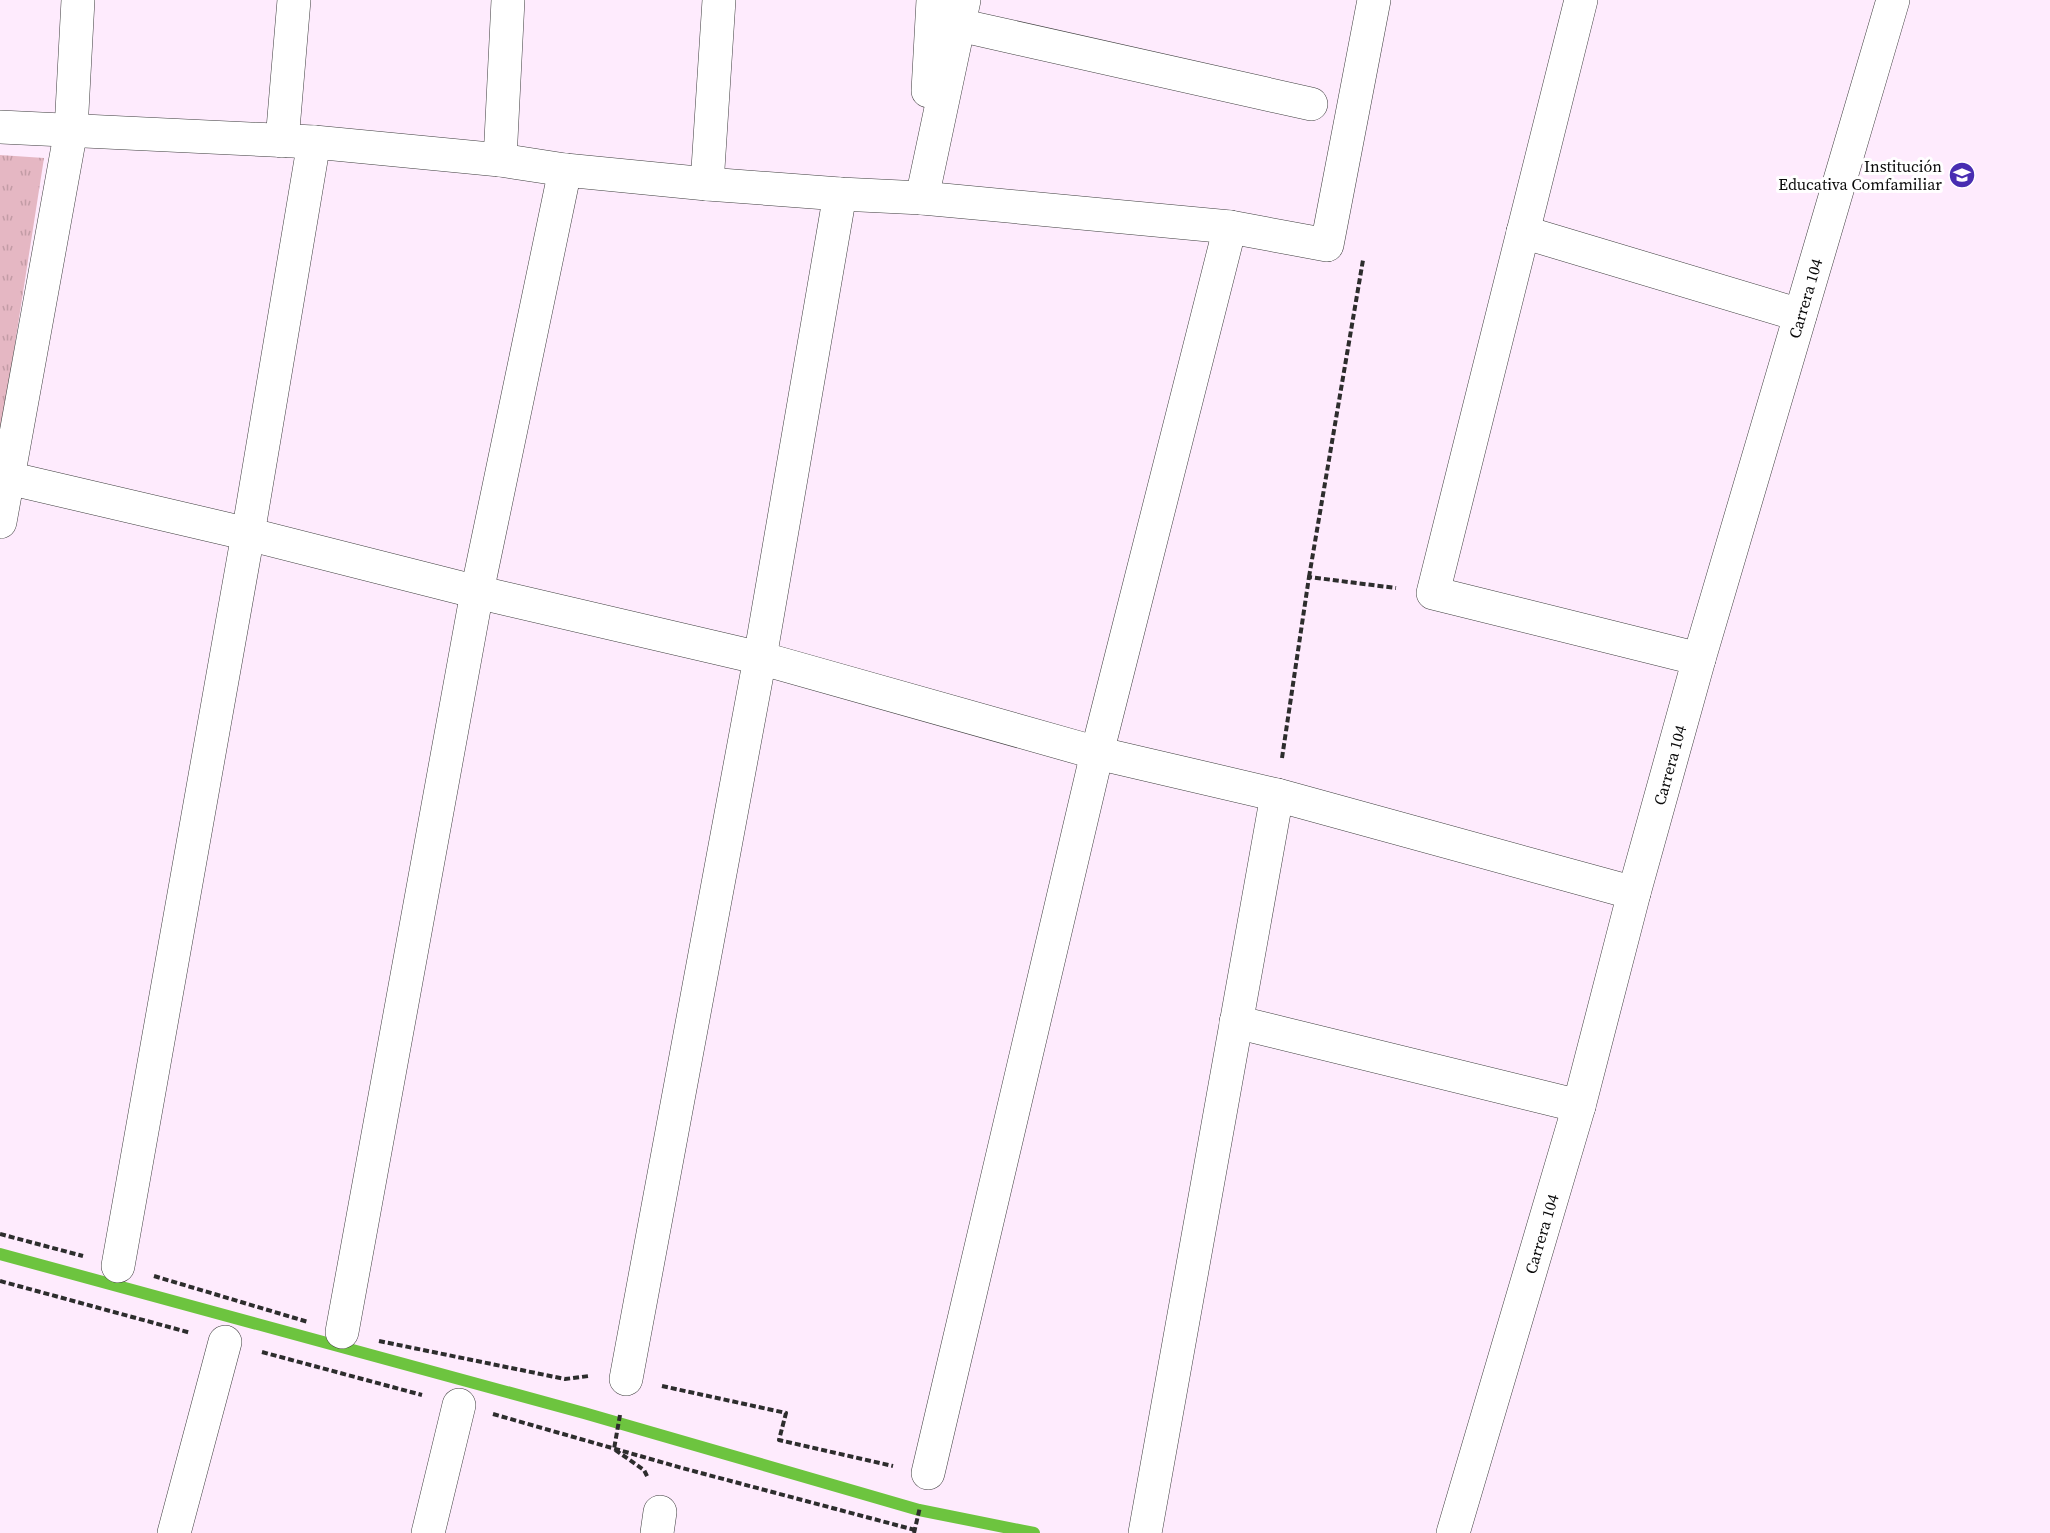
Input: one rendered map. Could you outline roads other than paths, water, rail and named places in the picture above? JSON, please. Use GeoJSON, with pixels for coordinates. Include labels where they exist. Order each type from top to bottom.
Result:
{"type":"FeatureCollection","features":[{"type":"Feature","properties":{"kind":"street"},"geometry":{"type":"LineString","coordinates":[[0,522],[4,477],[71,130],[78,0]]}},
{"type":"Feature","properties":{"kind":"street"},"geometry":{"type":"LineString","coordinates":[[282,141],[294,0]]}},
{"type":"Feature","properties":{"kind":"street"},"geometry":{"type":"LineString","coordinates":[[500,160],[508,0]]}},
{"type":"Feature","properties":{"kind":"street"},"geometry":{"type":"LineString","coordinates":[[707,184],[719,0]]}},
{"type":"Feature","properties":{"kind":"street"},"geometry":{"type":"LineString","coordinates":[[922,198],[933,0]]}},
{"type":"Feature","properties":{"kind":"street"},"geometry":{"type":"LineString","coordinates":[[0,128],[314,142],[500,160],[565,170],[707,184],[922,198],[1230,227],[1327,245],[1374,0]]}},
{"type":"Feature","properties":{"kind":"street"},"geometry":{"type":"LineString","coordinates":[[1581,0],[1433,593],[1699,659]]}},
{"type":"Feature","properties":{"kind":"street","name":"Carrera 104"},"geometry":{"type":"LineString","coordinates":[[1454,1533],[1579,1106],[1634,893],[1699,659],[1893,0]]}},
{"type":"Feature","properties":{"kind":"street"},"geometry":{"type":"LineString","coordinates":[[922,198],[962,13],[1311,104]]}},
{"type":"Feature","properties":{"kind":"street"},"geometry":{"type":"LineString","coordinates":[[118,1266],[248,534],[314,142]]}},
{"type":"Feature","properties":{"kind":"street"},"geometry":{"type":"LineString","coordinates":[[342,1332],[477,592],[565,170]]}},
{"type":"Feature","properties":{"kind":"street"},"geometry":{"type":"LineString","coordinates":[[626,1379],[760,658],[840,194]]}},
{"type":"Feature","properties":{"kind":"street"},"geometry":{"type":"LineString","coordinates":[[928,1473],[1097,753],[1230,227]]}},
{"type":"Feature","properties":{"kind":"street"},"geometry":{"type":"LineString","coordinates":[[1523,232],[1800,315]]}},
{"type":"Feature","properties":{"kind":"street"},"geometry":{"type":"LineString","coordinates":[[4,477],[760,658],[1097,753],[1277,795],[1634,893]]}},
{"type":"Feature","properties":{"kind":"street"},"geometry":{"type":"LineString","coordinates":[[1145,1533],[1277,795]]}},
{"type":"Feature","properties":{"kind":"street"},"geometry":{"type":"LineString","coordinates":[[1236,1022],[1579,1106]]}},
{"type":"Feature","properties":{"kind":"street"},"geometry":{"type":"LineString","coordinates":[[174,1533],[225,1342]]}},
{"type":"Feature","properties":{"kind":"street"},"geometry":{"type":"LineString","coordinates":[[428,1533],[459,1404]]}},
{"type":"Feature","properties":{"kind":"waterway"},"geometry":{"type":"LineString","coordinates":[[0,1254],[584,1413],[919,1510],[1034,1533]]}},
{"type":"Feature","properties":{"kind":"place","name":"Institución Educativa Comfamiliar"},"geometry":{"type":"Point","coordinates":[1962,175]}}]}
